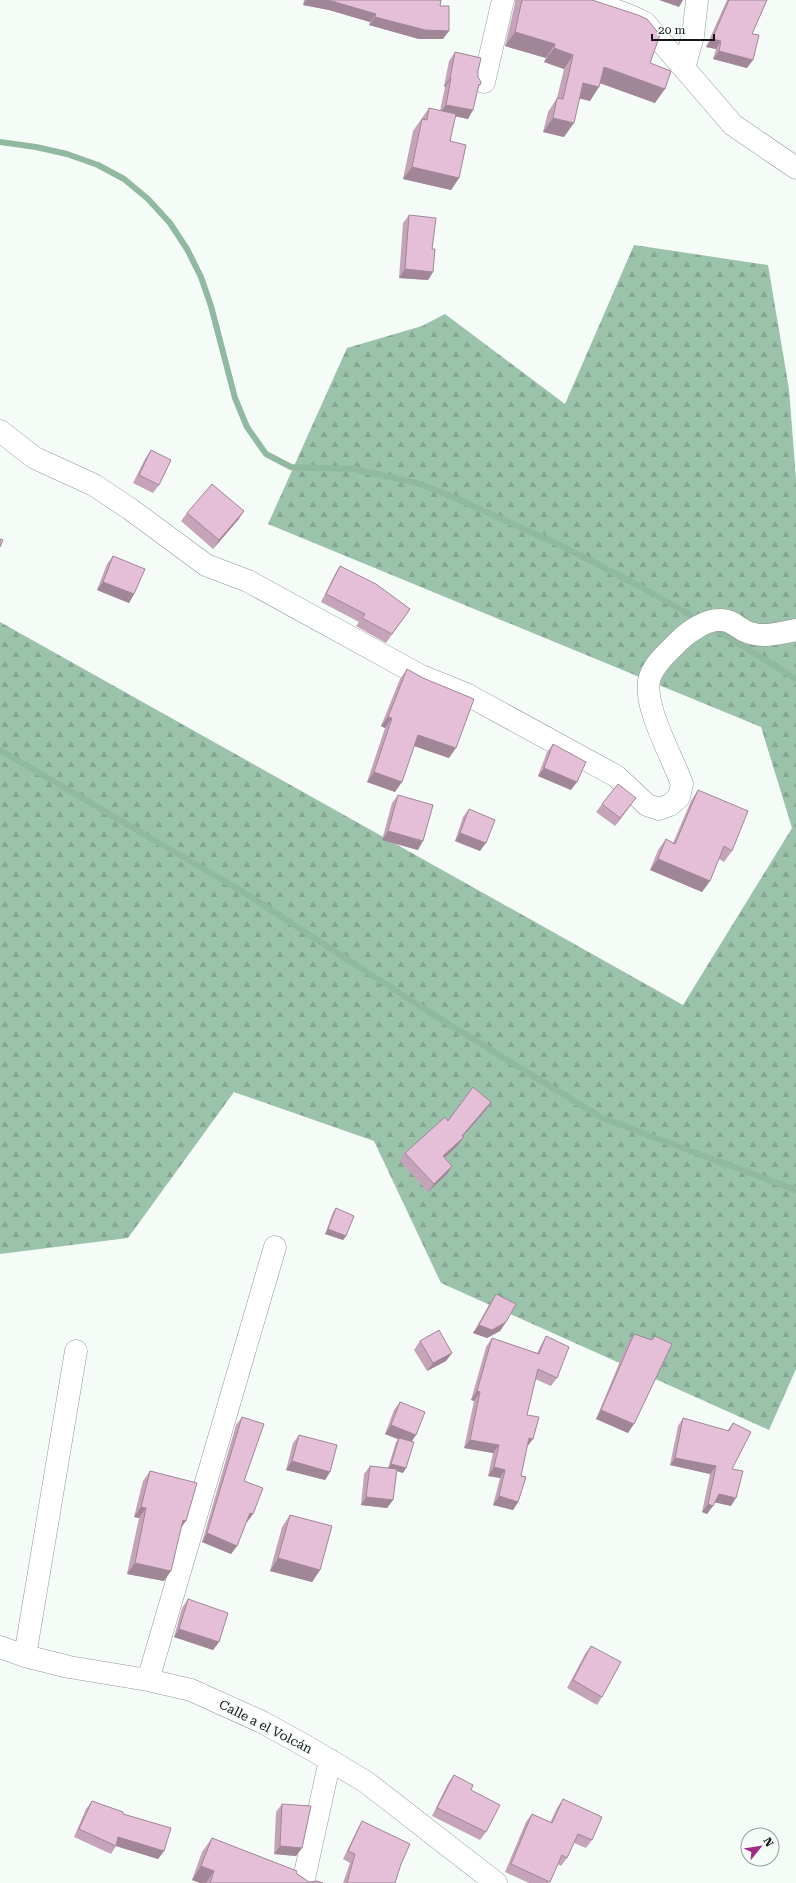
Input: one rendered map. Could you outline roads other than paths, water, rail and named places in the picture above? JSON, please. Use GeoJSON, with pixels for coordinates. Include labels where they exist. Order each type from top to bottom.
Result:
{"type":"FeatureCollection","features":[{"type":"Feature","properties":{"kind":"street"},"geometry":{"type":"LineString","coordinates":[[484,82],[503,0]]}},
{"type":"Feature","properties":{"kind":"street"},"geometry":{"type":"LineString","coordinates":[[580,0],[600,5],[634,18],[645,24],[733,125],[796,168]]}},
{"type":"Feature","properties":{"kind":"street"},"geometry":{"type":"LineString","coordinates":[[684,68],[693,36],[697,0]]}},
{"type":"Feature","properties":{"kind":"street"},"geometry":{"type":"LineString","coordinates":[[0,431],[35,458],[94,485],[130,509],[206,565],[248,581],[421,676],[466,694],[616,776],[647,805],[659,809],[670,806],[678,797],[682,784],[651,707],[649,692],[650,678],[662,657],[685,635],[704,624],[719,620],[731,621],[745,631],[758,635],[796,630]]}},
{"type":"Feature","properties":{"kind":"street"},"geometry":{"type":"LineString","coordinates":[[148,1680],[275,1247]]}},
{"type":"Feature","properties":{"kind":"street"},"geometry":{"type":"LineString","coordinates":[[25,1656],[76,1351]]}},
{"type":"Feature","properties":{"kind":"street","name":"Calle a el Volcán"},"geometry":{"type":"LineString","coordinates":[[0,1647],[25,1656],[69,1667],[148,1680],[191,1690],[262,1722],[366,1782],[496,1883]]}},
{"type":"Feature","properties":{"kind":"street"},"geometry":{"type":"LineString","coordinates":[[304,1883],[330,1760]]}},
{"type":"Feature","properties":{"kind":"waterway"},"geometry":{"type":"LineString","coordinates":[[0,142],[36,147],[67,154],[98,165],[124,179],[148,199],[170,223],[187,249],[201,277],[211,306],[235,398],[247,427],[266,454],[291,467],[355,469],[416,483],[446,494],[560,545],[643,588],[701,621]]}},
{"type":"Feature","properties":{"kind":"waterway"},"geometry":{"type":"LineString","coordinates":[[712,627],[796,679]]}},
{"type":"Feature","properties":{"kind":"waterway"},"geometry":{"type":"LineString","coordinates":[[0,750],[243,892],[429,1012],[602,1118],[796,1190]]}}]}
